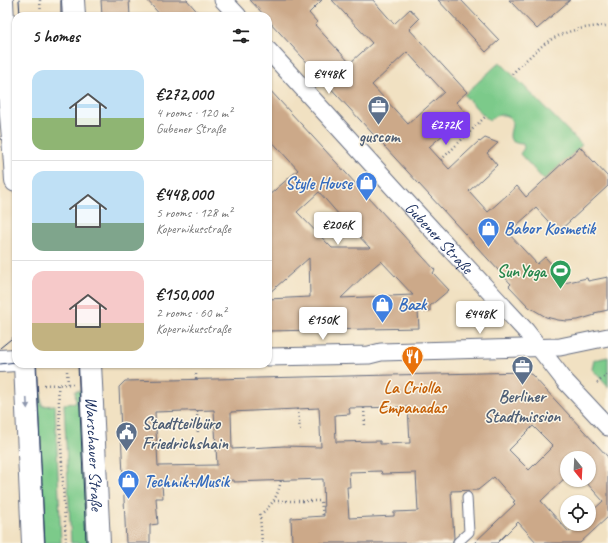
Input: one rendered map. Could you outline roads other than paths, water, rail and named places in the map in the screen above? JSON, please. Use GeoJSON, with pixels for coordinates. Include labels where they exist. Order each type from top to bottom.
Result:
{"type":"FeatureCollection","features":[{"type":"Feature","properties":{"kind":"main road"},"geometry":{"type":"LineString","coordinates":[[2,0],[5,62],[12,120]]}},
{"type":"Feature","properties":{"kind":"main road"},"geometry":{"type":"LineString","coordinates":[[73,0],[74,12]]}},
{"type":"Feature","properties":{"kind":"main road"},"geometry":{"type":"LineString","coordinates":[[0,361],[12,360]]}},
{"type":"Feature","properties":{"kind":"main road"},"geometry":{"type":"LineString","coordinates":[[25,368],[34,543]]}},
{"type":"Feature","properties":{"kind":"main road","name":"Warschauer Straße"},"geometry":{"type":"LineString","coordinates":[[90,368],[99,543]]}},
{"type":"Feature","properties":{"kind":"street"},"geometry":{"type":"LineString","coordinates":[[223,0],[234,12]]}},
{"type":"Feature","properties":{"kind":"street","name":"Gubener Straße"},"geometry":{"type":"LineString","coordinates":[[272,54],[521,326],[565,381],[608,427]]}},
{"type":"Feature","properties":{"kind":"street"},"geometry":{"type":"LineString","coordinates":[[272,357],[369,355],[381,352],[560,347],[608,337]]}},
{"type":"Feature","properties":{"kind":"lane"},"geometry":{"type":"LineString","coordinates":[[458,542],[469,532],[467,497]]}},
{"type":"Feature","properties":{"kind":"tram line"},"geometry":{"type":"LineString","coordinates":[[19,0],[20,12]]}},
{"type":"Feature","properties":{"kind":"tram line"},"geometry":{"type":"LineString","coordinates":[[61,0],[61,12]]}},
{"type":"Feature","properties":{"kind":"tram line"},"geometry":{"type":"LineString","coordinates":[[0,348],[12,338]]}},
{"type":"Feature","properties":{"kind":"tram line"},"geometry":{"type":"LineString","coordinates":[[0,364],[12,362]]}},
{"type":"Feature","properties":{"kind":"tram line"},"geometry":{"type":"LineString","coordinates":[[36,368],[45,543]]}},
{"type":"Feature","properties":{"kind":"tram line"},"geometry":{"type":"LineString","coordinates":[[78,368],[86,543]]}},
{"type":"Feature","properties":{"kind":"place","name":"guscom"},"geometry":{"type":"Point","coordinates":[379,126]}},
{"type":"Feature","properties":{"kind":"place","name":"Style House"},"geometry":{"type":"Point","coordinates":[367,202]}},
{"type":"Feature","properties":{"kind":"place","name":"Babor Kosmetik"},"geometry":{"type":"Point","coordinates":[488,248]}},
{"type":"Feature","properties":{"kind":"place","name":"SunYoga"},"geometry":{"type":"Point","coordinates":[561,290]}},
{"type":"Feature","properties":{"kind":"place","name":"Bazk"},"geometry":{"type":"Point","coordinates":[383,324]}},
{"type":"Feature","properties":{"kind":"place","name":"La Criolla Empanadas"},"geometry":{"type":"Point","coordinates":[412,376]}},
{"type":"Feature","properties":{"kind":"place","name":"Berliner Stadtmission"},"geometry":{"type":"Point","coordinates":[522,386]}},
{"type":"Feature","properties":{"kind":"place","name":"Stadtteilbüro Friedrichshain"},"geometry":{"type":"Point","coordinates":[127,452]}},
{"type":"Feature","properties":{"kind":"place","name":"Technik+Musik"},"geometry":{"type":"Point","coordinates":[128,500]}}]}
